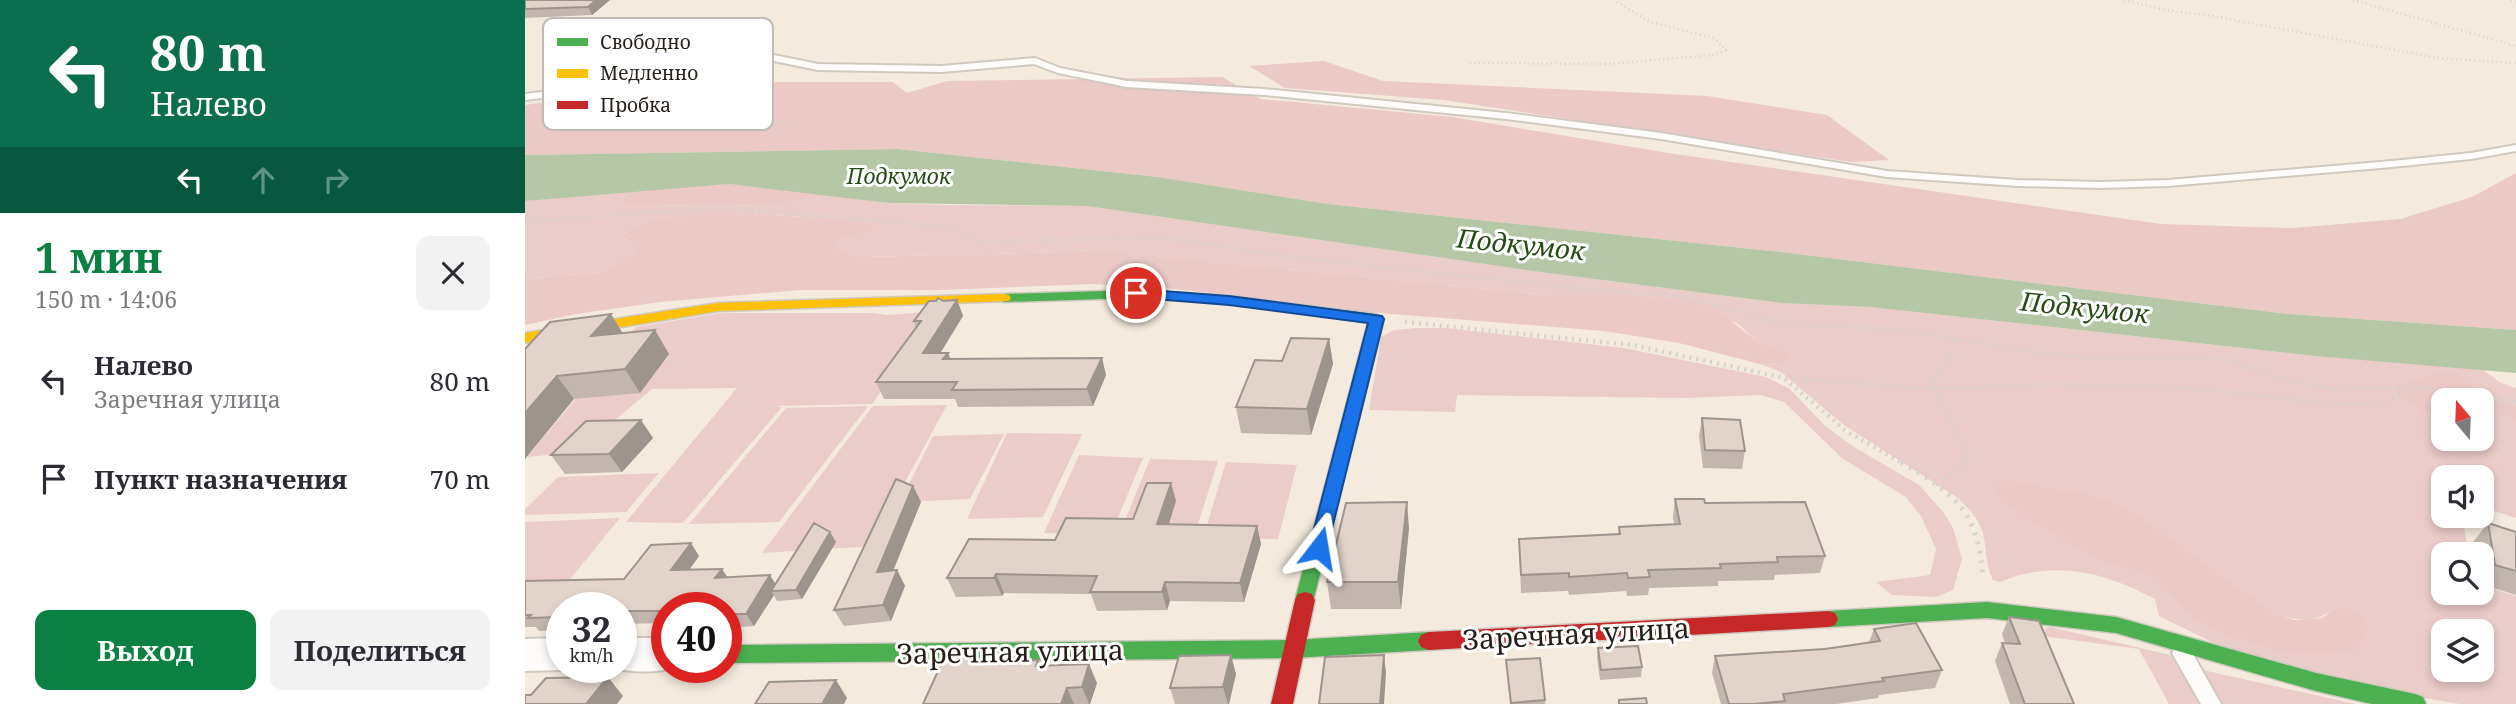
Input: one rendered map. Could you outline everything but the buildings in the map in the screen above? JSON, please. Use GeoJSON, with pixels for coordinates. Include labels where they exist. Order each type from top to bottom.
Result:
{"type":"FeatureCollection","features":[{"type":"Feature","properties":{"kind":"street"},"geometry":{"type":"LineString","coordinates":[[525,338],[718,307],[1136,293],[1229,300],[1376,319],[1293,649],[1282,704]]}},
{"type":"Feature","properties":{"kind":"street","name":"Заречная улица"},"geometry":{"type":"LineString","coordinates":[[742,654],[1293,649],[1987,611],[2116,625],[2174,639],[2316,682],[2415,704]]}},
{"type":"Feature","properties":{"kind":"street"},"geometry":{"type":"LineString","coordinates":[[525,655],[546,654]]}},
{"type":"Feature","properties":{"kind":"lane"},"geometry":{"type":"LineString","coordinates":[[773,58],[818,67],[941,69],[1035,61],[1058,70],[1127,85],[1264,92],[1507,116],[1661,136],[1887,174],[2005,182],[2100,185],[2168,183],[2405,163],[2516,148]]}},
{"type":"Feature","properties":{"kind":"lane"},"geometry":{"type":"LineString","coordinates":[[525,97],[543,95]]}},
{"type":"Feature","properties":{"kind":"lane"},"geometry":{"type":"LineString","coordinates":[[2174,639],[2211,704]]}},
{"type":"Feature","properties":{"kind":"path"},"geometry":{"type":"LineString","coordinates":[[1470,64],[1607,64],[1714,55],[1725,50],[1721,43],[1709,36],[1648,21],[1625,11],[1614,0]]}},
{"type":"Feature","properties":{"kind":"path"},"geometry":{"type":"LineString","coordinates":[[2124,0],[2165,10],[2207,15],[2438,58],[2516,63]]}},
{"type":"Feature","properties":{"kind":"path"},"geometry":{"type":"LineString","coordinates":[[2353,0],[2516,46]]}},
{"type":"Feature","properties":{"kind":"path"},"geometry":{"type":"LineString","coordinates":[[525,220],[724,208],[928,225],[958,229],[969,238],[982,241],[1165,238],[1264,254],[1583,289],[1677,296],[1786,324],[1892,329],[2043,354],[2101,358],[2224,359],[2285,380],[2335,389],[2414,387],[2478,392],[2516,402]]}},
{"type":"Feature","properties":{"kind":"path"},"geometry":{"type":"LineString","coordinates":[[1376,319],[1632,345],[1784,378],[1935,389],[2051,384],[2192,388],[2342,405],[2383,402],[2414,387]]}},
{"type":"Feature","properties":{"kind":"path"},"geometry":{"type":"LineString","coordinates":[[1936,485],[1968,461],[1968,455],[1932,379],[1953,356],[1956,348],[1954,340]]}},
{"type":"Feature","properties":{"kind":"path"},"geometry":{"type":"LineString","coordinates":[[1784,378],[1845,430],[1936,485],[1969,516],[1977,533],[1987,611]]}},
{"type":"Feature","properties":{"kind":"shaded area"},"geometry":{"type":"Polygon","coordinates":[[[1324,61],[1383,81],[1707,96],[1827,115],[1889,160],[1851,162],[1444,100],[1285,88],[1249,66],[1324,61]]]}},
{"type":"Feature","properties":{"kind":"shaded area"},"geometry":{"type":"Polygon","coordinates":[[[1222,77],[1261,99],[1452,117],[1675,154],[2161,224],[2292,228],[2400,219],[2472,197],[2516,173],[2516,330],[2289,314],[1789,253],[1328,204],[1158,177],[897,149],[525,155],[525,105],[543,102],[543,130],[773,130],[773,82],[893,82],[907,93],[947,81],[1222,77]]]}},
{"type":"Feature","properties":{"kind":"shaded area"},"geometry":{"type":"Polygon","coordinates":[[[729,184],[833,195],[781,204],[637,206],[621,203],[628,190],[729,184]]]}},
{"type":"Feature","properties":{"kind":"shaded area"},"geometry":{"type":"Polygon","coordinates":[[[628,190],[621,203],[637,206],[781,204],[833,195],[889,203],[1087,206],[1540,272],[1781,303],[1870,307],[2315,356],[2480,368],[2501,383],[2516,388],[2516,406],[2494,399],[2494,388],[2476,388],[2466,379],[2434,372],[2400,383],[2394,390],[2415,408],[2431,412],[2431,452],[2494,452],[2494,415],[2516,421],[2516,518],[2494,511],[2494,465],[2431,465],[2431,528],[2464,528],[2467,542],[2431,542],[2431,605],[2494,605],[2494,589],[2516,596],[2516,704],[2460,704],[2354,686],[2216,644],[2159,616],[2155,599],[2098,576],[2059,570],[2020,575],[2000,582],[1993,580],[1982,530],[1975,517],[1958,498],[1844,425],[1781,372],[1760,364],[1780,365],[1782,350],[1757,341],[1738,324],[1678,298],[1546,295],[1105,251],[865,257],[836,250],[838,241],[872,232],[873,224],[840,219],[752,214],[685,218],[623,239],[630,241],[636,252],[600,272],[525,277],[525,201],[628,190]],[[2011,480],[2144,573],[2199,623],[2275,651],[2332,611],[2318,618],[2304,620],[2275,613],[2137,513],[2092,494],[2011,480]]]}},
{"type":"Feature","properties":{"kind":"shaded area"},"geometry":{"type":"Polygon","coordinates":[[[752,214],[840,219],[874,224],[872,232],[838,241],[837,250],[865,257],[1105,251],[1546,295],[1678,298],[1714,308],[1757,341],[1782,350],[1790,358],[1780,365],[1760,364],[1679,343],[1604,331],[1380,313],[1174,289],[1092,284],[939,290],[800,290],[660,302],[576,314],[525,325],[525,277],[600,272],[636,252],[630,241],[622,238],[631,229],[645,223],[701,215],[752,214]]]}},
{"type":"Feature","properties":{"kind":"shaded area"},"geometry":{"type":"Polygon","coordinates":[[[926,312],[935,317],[872,404],[771,406],[782,407],[683,523],[626,522],[737,388],[652,389],[577,452],[527,457],[636,327],[720,313],[888,315],[926,312]]]}},
{"type":"Feature","properties":{"kind":"shaded area"},"geometry":{"type":"Polygon","coordinates":[[[1446,328],[1624,348],[1766,377],[1790,389],[1825,426],[1854,447],[1919,485],[1944,513],[1953,528],[1962,559],[1953,590],[1936,597],[1892,595],[1876,582],[1930,575],[1936,549],[1921,516],[1906,497],[1843,459],[1784,402],[1760,395],[1686,398],[1457,395],[1455,412],[1369,410],[1381,337],[1394,330],[1446,328]]]}},
{"type":"Feature","properties":{"kind":"shaded area"},"geometry":{"type":"Polygon","coordinates":[[[2434,372],[2455,374],[2476,388],[2431,388],[2431,412],[2421,411],[2404,401],[2394,390],[2400,383],[2434,372]]]}},
{"type":"Feature","properties":{"kind":"shaded area"},"geometry":{"type":"Polygon","coordinates":[[[2494,399],[2516,406],[2516,421],[2494,415],[2494,399]]]}},
{"type":"Feature","properties":{"kind":"shaded area"},"geometry":{"type":"Polygon","coordinates":[[[947,405],[888,513],[874,546],[762,553],[873,406],[947,405]]]}},
{"type":"Feature","properties":{"kind":"shaded area"},"geometry":{"type":"Polygon","coordinates":[[[868,406],[779,522],[689,524],[786,408],[868,406]]]}},
{"type":"Feature","properties":{"kind":"shaded area"},"geometry":{"type":"Polygon","coordinates":[[[1007,433],[1082,434],[1043,517],[967,519],[1007,433]]]}},
{"type":"Feature","properties":{"kind":"shaded area"},"geometry":{"type":"Polygon","coordinates":[[[1004,434],[970,499],[900,502],[933,436],[1004,434]]]}},
{"type":"Feature","properties":{"kind":"shaded area"},"geometry":{"type":"Polygon","coordinates":[[[1079,455],[1143,458],[1111,534],[1044,533],[1079,455]]]}},
{"type":"Feature","properties":{"kind":"shaded area"},"geometry":{"type":"Polygon","coordinates":[[[1150,459],[1218,461],[1193,540],[1117,540],[1150,459]]]}},
{"type":"Feature","properties":{"kind":"shaded area"},"geometry":{"type":"Polygon","coordinates":[[[1226,462],[1297,465],[1278,539],[1203,538],[1226,462]]]}},
{"type":"Feature","properties":{"kind":"shaded area"},"geometry":{"type":"Polygon","coordinates":[[[659,473],[626,512],[525,515],[525,509],[558,477],[659,473]]]}},
{"type":"Feature","properties":{"kind":"shaded area"},"geometry":{"type":"Polygon","coordinates":[[[2011,480],[2092,494],[2137,513],[2275,613],[2294,620],[2321,618],[2341,608],[2355,611],[2366,621],[2367,629],[2358,649],[2332,654],[2275,651],[2199,623],[2144,573],[2095,559],[2018,512],[2001,499],[1994,485],[2011,480]]]}},
{"type":"Feature","properties":{"kind":"shaded area"},"geometry":{"type":"Polygon","coordinates":[[[620,518],[562,589],[525,589],[525,522],[620,518]]]}},
{"type":"Feature","properties":{"kind":"shaded area"},"geometry":{"type":"Polygon","coordinates":[[[2050,627],[2175,656],[2206,704],[2169,704],[2139,649],[2035,635],[2050,627]]]}},
{"type":"Feature","properties":{"kind":"shaded area"},"geometry":{"type":"Polygon","coordinates":[[[2198,669],[2356,704],[2219,704],[2198,669]]]}},
{"type":"Feature","properties":{"kind":"water","name":"Подкумок"},"geometry":{"type":"Polygon","coordinates":[[[897,149],[1158,177],[1328,204],[1789,253],[2289,314],[2516,330],[2516,373],[2315,356],[1870,307],[1781,303],[1540,272],[1087,206],[889,203],[729,184],[525,201],[525,155],[897,149]]]}},
{"type":"Feature","properties":{"kind":"traffic: fast"},"geometry":{"type":"LineString","coordinates":[[1004,298],[1136,294],[1229,300],[1376,319],[1305,600]]}},
{"type":"Feature","properties":{"kind":"traffic: fast"},"geometry":{"type":"LineString","coordinates":[[1828,619],[1987,610],[2116,625],[2316,682],[2415,704]]}},
{"type":"Feature","properties":{"kind":"traffic: fast"},"geometry":{"type":"LineString","coordinates":[[742,654],[1293,649],[1429,641]]}},
{"type":"Feature","properties":{"kind":"traffic: slow"},"geometry":{"type":"LineString","coordinates":[[525,338],[718,307],[1004,298]]}},
{"type":"Feature","properties":{"kind":"traffic: jam"},"geometry":{"type":"LineString","coordinates":[[1282,704],[1305,600]]}},
{"type":"Feature","properties":{"kind":"traffic: jam"},"geometry":{"type":"LineString","coordinates":[[1429,641],[1828,619]]}},
{"type":"Feature","properties":{"kind":"route"},"geometry":{"type":"LineString","coordinates":[[1136,293],[1229,300],[1376,319],[1319,548]]}}]}
